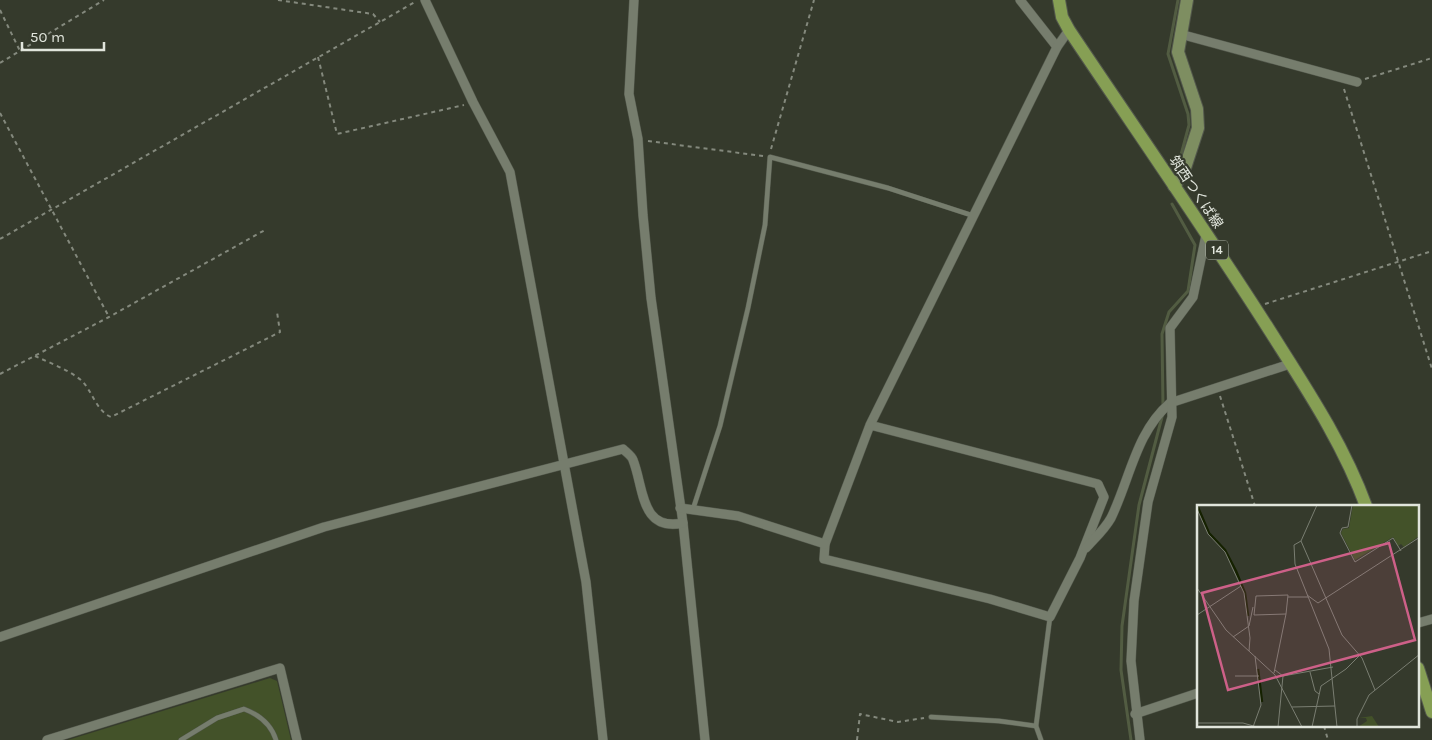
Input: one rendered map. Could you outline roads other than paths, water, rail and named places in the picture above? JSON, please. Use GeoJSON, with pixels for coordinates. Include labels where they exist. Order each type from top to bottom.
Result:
{"type":"FeatureCollection","features":[{"type":"Feature","properties":{"kind":"main road","name":"筑西つくば線"},"geometry":{"type":"LineString","coordinates":[[1059,0],[1062,17],[1069,30],[1254,307],[1331,427],[1355,475],[1366,505]]}},
{"type":"Feature","properties":{"kind":"main road"},"geometry":{"type":"LineString","coordinates":[[1420,674],[1432,712]]}},
{"type":"Feature","properties":{"kind":"street"},"geometry":{"type":"LineString","coordinates":[[425,0],[473,102],[510,172],[586,582],[603,740]]}},
{"type":"Feature","properties":{"kind":"street"},"geometry":{"type":"LineString","coordinates":[[634,0],[630,94],[638,139],[642,215],[651,298],[683,523],[705,740]]}},
{"type":"Feature","properties":{"kind":"street"},"geometry":{"type":"LineString","coordinates":[[1020,0],[1057,47]]}},
{"type":"Feature","properties":{"kind":"street"},"geometry":{"type":"LineString","coordinates":[[1174,186],[1183,174],[1198,128],[1197,109],[1178,52],[1188,0]]}},
{"type":"Feature","properties":{"kind":"street"},"geometry":{"type":"LineString","coordinates":[[870,425],[1098,484],[1104,496],[1082,553],[1050,617],[990,599],[824,559],[825,544],[870,425],[1057,47],[1069,30]]}},
{"type":"Feature","properties":{"kind":"street"},"geometry":{"type":"LineString","coordinates":[[1180,34],[1357,82]]}},
{"type":"Feature","properties":{"kind":"street"},"geometry":{"type":"LineString","coordinates":[[1140,740],[1135,714],[1130,661],[1134,600],[1148,502],[1172,418],[1170,403],[1170,328],[1193,296],[1206,235]]}},
{"type":"Feature","properties":{"kind":"street"},"geometry":{"type":"LineString","coordinates":[[1082,553],[1110,520],[1144,434],[1156,414],[1170,403],[1290,364]]}},
{"type":"Feature","properties":{"kind":"street"},"geometry":{"type":"LineString","coordinates":[[0,637],[324,527],[622,449],[633,458],[642,499],[656,519],[670,526],[683,523]]}},
{"type":"Feature","properties":{"kind":"street"},"geometry":{"type":"LineString","coordinates":[[680,508],[738,516],[825,544]]}},
{"type":"Feature","properties":{"kind":"street"},"geometry":{"type":"LineString","coordinates":[[47,740],[280,668],[298,740]]}},
{"type":"Feature","properties":{"kind":"street"},"geometry":{"type":"LineString","coordinates":[[1135,714],[1197,693]]}},
{"type":"Feature","properties":{"kind":"lane"},"geometry":{"type":"LineString","coordinates":[[693,509],[720,426],[748,308],[765,225],[770,157],[888,188],[974,216]]}},
{"type":"Feature","properties":{"kind":"lane"},"geometry":{"type":"LineString","coordinates":[[1041,740],[1036,726],[1050,617]]}},
{"type":"Feature","properties":{"kind":"lane"},"geometry":{"type":"LineString","coordinates":[[181,740],[217,718],[244,709],[265,720],[273,730],[276,740]]}},
{"type":"Feature","properties":{"kind":"lane"},"geometry":{"type":"LineString","coordinates":[[931,717],[999,721],[1036,726]]}},
{"type":"Feature","properties":{"kind":"waterway"},"geometry":{"type":"LineString","coordinates":[[1178,0],[1168,54],[1188,114],[1189,125],[1178,166]]}},
{"type":"Feature","properties":{"kind":"waterway"},"geometry":{"type":"LineString","coordinates":[[1163,407],[1162,334],[1169,312],[1188,291],[1195,245],[1172,204]]}},
{"type":"Feature","properties":{"kind":"waterway"},"geometry":{"type":"LineString","coordinates":[[1131,740],[1121,670],[1122,626],[1139,505],[1163,413]]}}]}
